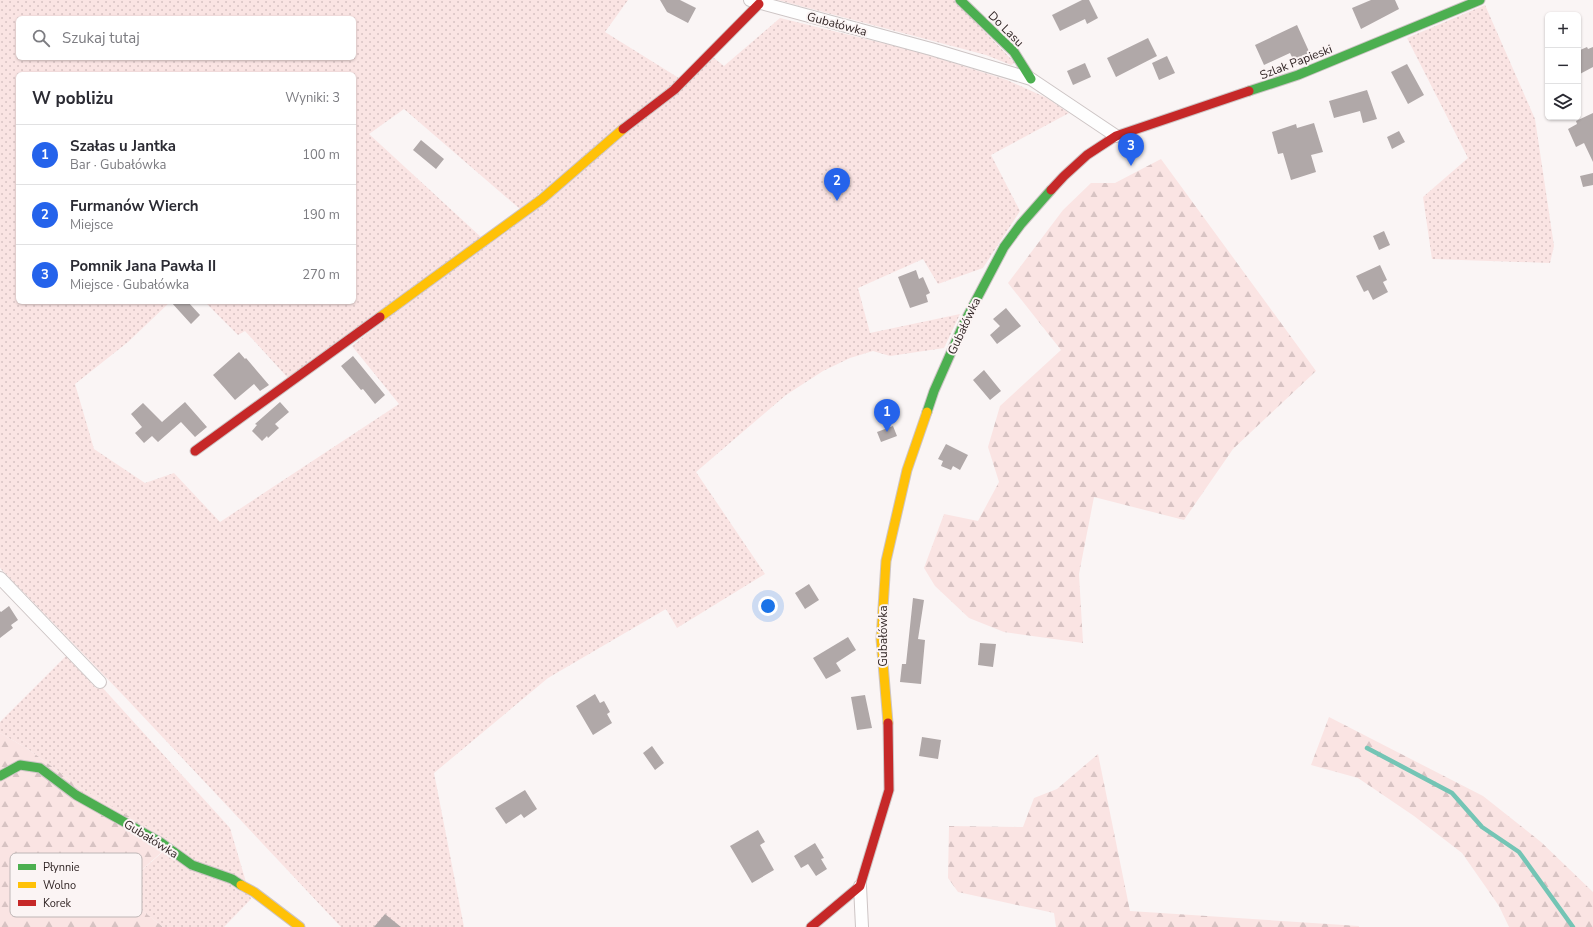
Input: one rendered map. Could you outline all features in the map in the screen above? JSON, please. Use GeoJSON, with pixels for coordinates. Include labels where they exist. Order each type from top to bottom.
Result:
{"type":"FeatureCollection","features":[{"type":"Feature","properties":{"kind":"street","name":"Do Lasu"},"geometry":{"type":"LineString","coordinates":[[960,0],[1014,52],[1031,79]]}},
{"type":"Feature","properties":{"kind":"street","name":"Szlak Papieski"},"geometry":{"type":"LineString","coordinates":[[1116,136],[1298,75],[1480,0]]}},
{"type":"Feature","properties":{"kind":"street","name":"Gubałówka"},"geometry":{"type":"LineString","coordinates":[[755,2],[931,49],[1031,79],[1116,136],[1088,155],[1064,176],[1020,224],[994,264],[973,305],[934,391],[907,470],[886,561],[881,639],[888,728],[889,790],[860,886]]}},
{"type":"Feature","properties":{"kind":"street"},"geometry":{"type":"LineString","coordinates":[[195,451],[542,199],[628,125],[674,90],[723,42],[755,2]]}},
{"type":"Feature","properties":{"kind":"street"},"geometry":{"type":"LineString","coordinates":[[0,578],[100,682]]}},
{"type":"Feature","properties":{"kind":"street","name":"Gubałówka"},"geometry":{"type":"LineString","coordinates":[[0,776],[20,765],[40,768],[76,795],[160,842],[192,865],[232,879],[254,892],[300,927]]}},
{"type":"Feature","properties":{"kind":"street"},"geometry":{"type":"LineString","coordinates":[[811,927],[860,886]]}},
{"type":"Feature","properties":{"kind":"street"},"geometry":{"type":"LineString","coordinates":[[860,886],[862,927]]}},
{"type":"Feature","properties":{"kind":"green space"},"geometry":{"type":"Polygon","coordinates":[[[0,0],[628,0],[605,32],[682,80],[520,209],[404,109],[369,134],[482,238],[288,378],[245,331],[238,335],[207,304],[356,304],[356,72],[16,72],[16,304],[168,304],[128,342],[75,384],[94,449],[145,483],[174,473],[220,522],[399,404],[352,346],[714,58],[724,66],[780,18],[919,52],[1007,80],[1047,98],[1069,113],[991,155],[1020,211],[983,268],[938,284],[923,259],[858,288],[870,333],[960,314],[944,348],[890,356],[873,351],[850,358],[823,371],[786,395],[696,472],[765,574],[677,628],[666,609],[548,678],[434,773],[464,927],[341,927],[123,695],[0,568],[0,0]]]}},
{"type":"Feature","properties":{"kind":"green space"},"geometry":{"type":"Polygon","coordinates":[[[778,0],[954,0],[1015,63],[1011,65],[986,55],[778,0]]]}},
{"type":"Feature","properties":{"kind":"green space"},"geometry":{"type":"Polygon","coordinates":[[[1485,5],[1535,119],[1554,246],[1550,263],[1432,259],[1423,197],[1468,158],[1407,38],[1485,5]]]}},
{"type":"Feature","properties":{"kind":"green space"},"geometry":{"type":"Polygon","coordinates":[[[1161,159],[1316,371],[1233,449],[1184,520],[1094,497],[1079,574],[1083,643],[1004,632],[969,618],[935,586],[924,568],[944,514],[978,521],[999,482],[988,447],[1000,406],[1061,350],[1008,283],[1063,210],[1091,183],[1115,183],[1161,159]]]}},
{"type":"Feature","properties":{"kind":"green space"},"geometry":{"type":"Polygon","coordinates":[[[66,656],[96,688],[101,686],[230,828],[251,899],[224,927],[163,927],[142,910],[142,870],[173,843],[84,790],[28,749],[0,733],[0,722],[66,656]]]}},
{"type":"Feature","properties":{"kind":"green space"},"geometry":{"type":"Polygon","coordinates":[[[1329,717],[1483,796],[1541,842],[1593,892],[1593,927],[1509,927],[1499,906],[1462,853],[1414,816],[1358,778],[1311,765],[1329,717]]]}},
{"type":"Feature","properties":{"kind":"green space"},"geometry":{"type":"Polygon","coordinates":[[[0,733],[28,749],[84,790],[173,842],[142,870],[142,853],[10,853],[10,917],[142,917],[142,910],[163,927],[0,927],[0,733]]]}},
{"type":"Feature","properties":{"kind":"green space"},"geometry":{"type":"Polygon","coordinates":[[[1098,754],[1130,911],[1359,927],[1056,927],[1054,913],[958,892],[948,878],[949,826],[1023,827],[1034,798],[1057,789],[1098,754]]]}},
{"type":"Feature","properties":{"kind":"building"},"geometry":{"type":"Polygon","coordinates":[[[660,0],[680,0],[696,8],[688,23],[667,12],[660,0]]]}},
{"type":"Feature","properties":{"kind":"building"},"geometry":{"type":"Polygon","coordinates":[[[1082,0],[1089,0],[1098,18],[1087,24],[1085,19],[1060,31],[1052,15],[1082,0]]]}},
{"type":"Feature","properties":{"kind":"building"},"geometry":{"type":"Polygon","coordinates":[[[1371,0],[1395,0],[1399,9],[1361,29],[1352,8],[1371,0]]]}},
{"type":"Feature","properties":{"kind":"building"},"geometry":{"type":"Polygon","coordinates":[[[1297,25],[1312,58],[1296,65],[1290,53],[1264,65],[1255,45],[1297,25]]]}},
{"type":"Feature","properties":{"kind":"building"},"geometry":{"type":"Polygon","coordinates":[[[1148,38],[1157,56],[1116,77],[1107,58],[1148,38]]]}},
{"type":"Feature","properties":{"kind":"building"},"geometry":{"type":"Polygon","coordinates":[[[1587,47],[1588,49],[1593,47],[1593,67],[1581,73],[1581,50],[1587,47]]]}},
{"type":"Feature","properties":{"kind":"building"},"geometry":{"type":"Polygon","coordinates":[[[1167,56],[1175,73],[1159,80],[1152,63],[1167,56]]]}},
{"type":"Feature","properties":{"kind":"building"},"geometry":{"type":"Polygon","coordinates":[[[1085,63],[1091,77],[1073,85],[1067,71],[1085,63]]]}},
{"type":"Feature","properties":{"kind":"building"},"geometry":{"type":"Polygon","coordinates":[[[1407,64],[1424,95],[1408,104],[1391,72],[1407,64]]]}},
{"type":"Feature","properties":{"kind":"building"},"geometry":{"type":"Polygon","coordinates":[[[1367,90],[1377,119],[1363,123],[1360,111],[1334,118],[1329,101],[1367,90]]]}},
{"type":"Feature","properties":{"kind":"building"},"geometry":{"type":"Polygon","coordinates":[[[1593,113],[1593,162],[1584,143],[1576,147],[1568,129],[1577,124],[1576,121],[1581,120],[1593,113]]]}},
{"type":"Feature","properties":{"kind":"building"},"geometry":{"type":"Polygon","coordinates":[[[1314,123],[1323,152],[1311,155],[1316,172],[1291,180],[1283,153],[1278,154],[1272,132],[1296,124],[1297,128],[1314,123]]]}},
{"type":"Feature","properties":{"kind":"building"},"geometry":{"type":"Polygon","coordinates":[[[1399,131],[1405,142],[1392,149],[1387,137],[1399,131]]]}},
{"type":"Feature","properties":{"kind":"building"},"geometry":{"type":"Polygon","coordinates":[[[421,140],[444,159],[436,169],[413,150],[421,140]]]}},
{"type":"Feature","properties":{"kind":"building"},"geometry":{"type":"Polygon","coordinates":[[[1593,173],[1593,185],[1583,187],[1580,176],[1593,173]]]}},
{"type":"Feature","properties":{"kind":"building"},"geometry":{"type":"Polygon","coordinates":[[[1384,231],[1390,245],[1379,250],[1373,236],[1384,231]]]}},
{"type":"Feature","properties":{"kind":"building"},"geometry":{"type":"Polygon","coordinates":[[[1380,265],[1387,280],[1383,282],[1388,292],[1373,300],[1368,290],[1364,292],[1356,276],[1380,265]]]}},
{"type":"Feature","properties":{"kind":"building"},"geometry":{"type":"Polygon","coordinates":[[[916,270],[919,279],[923,277],[930,293],[926,295],[928,302],[910,308],[898,277],[916,270]]]}},
{"type":"Feature","properties":{"kind":"building"},"geometry":{"type":"Polygon","coordinates":[[[173,304],[190,304],[200,315],[191,324],[173,304]]]}},
{"type":"Feature","properties":{"kind":"building"},"geometry":{"type":"Polygon","coordinates":[[[1006,308],[1021,326],[997,344],[990,335],[1000,326],[993,319],[1006,308]]]}},
{"type":"Feature","properties":{"kind":"building"},"geometry":{"type":"Polygon","coordinates":[[[239,352],[269,385],[260,391],[254,384],[235,400],[213,375],[239,352]]]}},
{"type":"Feature","properties":{"kind":"building"},"geometry":{"type":"Polygon","coordinates":[[[353,356],[385,395],[375,404],[341,366],[353,356]]]}},
{"type":"Feature","properties":{"kind":"building"},"geometry":{"type":"Polygon","coordinates":[[[984,370],[1001,391],[990,400],[973,380],[984,370]]]}},
{"type":"Feature","properties":{"kind":"building"},"geometry":{"type":"Polygon","coordinates":[[[185,402],[207,427],[195,437],[181,422],[158,442],[152,436],[144,443],[135,433],[142,427],[131,414],[143,403],[162,422],[185,402]]]}},
{"type":"Feature","properties":{"kind":"building"},"geometry":{"type":"Polygon","coordinates":[[[280,402],[289,412],[275,424],[279,428],[268,438],[267,436],[262,441],[252,431],[257,425],[255,424],[280,402]]]}},
{"type":"Feature","properties":{"kind":"building"},"geometry":{"type":"Polygon","coordinates":[[[893,426],[897,436],[881,442],[877,432],[893,426]]]}},
{"type":"Feature","properties":{"kind":"building"},"geometry":{"type":"Polygon","coordinates":[[[946,444],[968,455],[960,470],[953,466],[951,470],[941,466],[943,461],[938,459],[946,444]]]}},
{"type":"Feature","properties":{"kind":"building"},"geometry":{"type":"Polygon","coordinates":[[[809,584],[819,600],[805,609],[795,593],[809,584]]]}},
{"type":"Feature","properties":{"kind":"building"},"geometry":{"type":"Polygon","coordinates":[[[913,598],[924,600],[918,639],[925,640],[921,684],[900,682],[902,664],[906,664],[913,598]]]}},
{"type":"Feature","properties":{"kind":"building"},"geometry":{"type":"Polygon","coordinates":[[[9,606],[18,620],[11,625],[13,628],[0,638],[0,611],[1,612],[9,606]]]}},
{"type":"Feature","properties":{"kind":"building"},"geometry":{"type":"Polygon","coordinates":[[[848,637],[856,650],[836,663],[841,671],[826,679],[813,658],[848,637]]]}},
{"type":"Feature","properties":{"kind":"building"},"geometry":{"type":"Polygon","coordinates":[[[980,643],[996,644],[993,667],[978,665],[980,643]]]}},
{"type":"Feature","properties":{"kind":"building"},"geometry":{"type":"Polygon","coordinates":[[[595,694],[600,703],[604,701],[610,712],[607,714],[612,723],[593,735],[576,706],[595,694]]]}},
{"type":"Feature","properties":{"kind":"building"},"geometry":{"type":"Polygon","coordinates":[[[865,695],[872,728],[857,730],[851,697],[865,695]]]}},
{"type":"Feature","properties":{"kind":"building"},"geometry":{"type":"Polygon","coordinates":[[[922,737],[941,740],[938,759],[919,756],[922,737]]]}},
{"type":"Feature","properties":{"kind":"building"},"geometry":{"type":"Polygon","coordinates":[[[652,746],[664,763],[655,770],[643,753],[652,746]]]}},
{"type":"Feature","properties":{"kind":"building"},"geometry":{"type":"Polygon","coordinates":[[[525,790],[537,809],[524,818],[521,814],[506,824],[495,808],[525,790]]]}},
{"type":"Feature","properties":{"kind":"building"},"geometry":{"type":"Polygon","coordinates":[[[758,830],[765,842],[760,845],[774,870],[752,883],[730,846],[758,830]]]}},
{"type":"Feature","properties":{"kind":"building"},"geometry":{"type":"Polygon","coordinates":[[[815,843],[824,858],[821,859],[827,869],[816,876],[808,864],[801,868],[794,856],[815,843]]]}},
{"type":"Feature","properties":{"kind":"building"},"geometry":{"type":"Polygon","coordinates":[[[385,914],[401,927],[374,927],[385,914]]]}},
{"type":"Feature","properties":{"kind":"waterway"},"geometry":{"type":"LineString","coordinates":[[1367,748],[1452,793],[1482,827],[1519,852],[1573,927]]}},
{"type":"Feature","properties":{"kind":"traffic: fast"},"geometry":{"type":"LineString","coordinates":[[960,0],[1014,52],[1031,79]]}},
{"type":"Feature","properties":{"kind":"traffic: fast"},"geometry":{"type":"LineString","coordinates":[[1249,91],[1298,75],[1480,0]]}},
{"type":"Feature","properties":{"kind":"traffic: fast"},"geometry":{"type":"LineString","coordinates":[[927,412],[934,391],[964,323],[1004,247],[1021,224],[1051,190]]}},
{"type":"Feature","properties":{"kind":"traffic: fast"},"geometry":{"type":"LineString","coordinates":[[0,776],[20,765],[40,768],[76,795],[160,842],[192,865],[232,879],[241,885]]}},
{"type":"Feature","properties":{"kind":"traffic: slow"},"geometry":{"type":"LineString","coordinates":[[380,317],[542,199],[623,129]]}},
{"type":"Feature","properties":{"kind":"traffic: slow"},"geometry":{"type":"LineString","coordinates":[[888,723],[881,639],[886,561],[907,470],[927,412]]}},
{"type":"Feature","properties":{"kind":"traffic: slow"},"geometry":{"type":"LineString","coordinates":[[241,885],[254,892],[300,927]]}},
{"type":"Feature","properties":{"kind":"traffic: jam"},"geometry":{"type":"LineString","coordinates":[[623,129],[674,90],[759,4]]}},
{"type":"Feature","properties":{"kind":"traffic: jam"},"geometry":{"type":"LineString","coordinates":[[1051,190],[1087,155],[1116,136],[1249,91]]}},
{"type":"Feature","properties":{"kind":"traffic: jam"},"geometry":{"type":"LineString","coordinates":[[195,451],[380,317]]}},
{"type":"Feature","properties":{"kind":"traffic: jam"},"geometry":{"type":"LineString","coordinates":[[811,927],[860,886],[889,790],[888,723]]}},
{"type":"Feature","properties":{"kind":"place","name":"Pomnik Jana Pawła II"},"geometry":{"type":"Point","coordinates":[1131,166]}},
{"type":"Feature","properties":{"kind":"place","name":"Furmanów Wierch"},"geometry":{"type":"Point","coordinates":[837,201]}},
{"type":"Feature","properties":{"kind":"place","name":"Szałas u Jantka"},"geometry":{"type":"Point","coordinates":[887,432]}}]}
